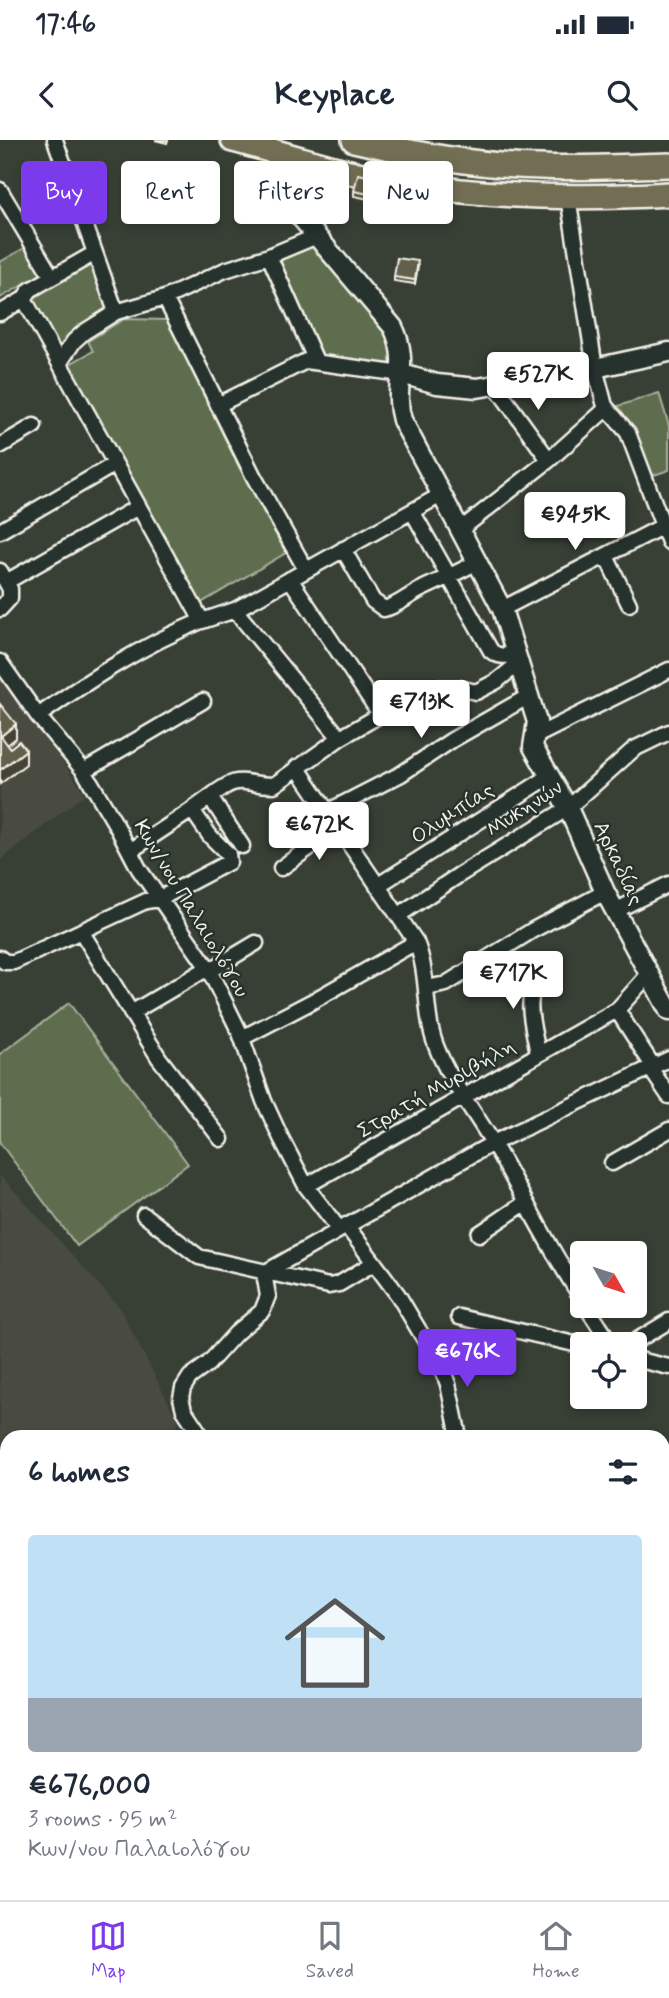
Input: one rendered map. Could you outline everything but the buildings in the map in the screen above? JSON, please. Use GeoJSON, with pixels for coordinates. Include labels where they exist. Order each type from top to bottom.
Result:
{"type":"FeatureCollection","features":[{"type":"Feature","properties":{"kind":"highway"},"geometry":{"type":"LineString","coordinates":[[233,140],[402,183],[472,192],[568,197],[669,194]]}},
{"type":"Feature","properties":{"kind":"highway"},"geometry":{"type":"LineString","coordinates":[[354,140],[410,153],[488,164],[595,168],[669,165]]}},
{"type":"Feature","properties":{"kind":"street"},"geometry":{"type":"LineString","coordinates":[[55,140],[116,312]]}},
{"type":"Feature","properties":{"kind":"street","name":"Αρκαδίας"},"geometry":{"type":"LineString","coordinates":[[285,155],[282,186],[293,208],[393,327],[402,348],[398,401],[402,420],[502,609],[537,722],[533,747],[568,808],[605,892],[669,1012]]}},
{"type":"Feature","properties":{"kind":"street"},"geometry":{"type":"LineString","coordinates":[[0,190],[52,277]]}},
{"type":"Feature","properties":{"kind":"street"},"geometry":{"type":"LineString","coordinates":[[568,197],[595,368],[607,408],[628,433],[666,527],[669,542]]}},
{"type":"Feature","properties":{"kind":"street"},"geometry":{"type":"LineString","coordinates":[[60,362],[84,332],[116,312],[165,298],[225,270],[269,256],[317,236]]}},
{"type":"Feature","properties":{"kind":"street"},"geometry":{"type":"LineString","coordinates":[[0,313],[24,299],[30,290],[95,253]]}},
{"type":"Feature","properties":{"kind":"street"},"geometry":{"type":"LineString","coordinates":[[269,256],[316,361]]}},
{"type":"Feature","properties":{"kind":"street"},"geometry":{"type":"LineString","coordinates":[[165,298],[254,477],[306,570]]}},
{"type":"Feature","properties":{"kind":"street"},"geometry":{"type":"LineString","coordinates":[[24,299],[202,621]]}},
{"type":"Feature","properties":{"kind":"street"},"geometry":{"type":"LineString","coordinates":[[218,405],[296,365],[316,361],[357,370],[402,374],[437,384],[477,388],[669,352]]}},
{"type":"Feature","properties":{"kind":"street"},"geometry":{"type":"LineString","coordinates":[[495,385],[549,460]]}},
{"type":"Feature","properties":{"kind":"street"},"geometry":{"type":"LineString","coordinates":[[460,530],[549,460],[607,408]]}},
{"type":"Feature","properties":{"kind":"street"},"geometry":{"type":"LineString","coordinates":[[0,445],[34,426]]}},
{"type":"Feature","properties":{"kind":"street"},"geometry":{"type":"LineString","coordinates":[[0,531],[115,464]]}},
{"type":"Feature","properties":{"kind":"street"},"geometry":{"type":"LineString","coordinates":[[38,716],[132,655],[202,621],[235,610],[441,495]]}},
{"type":"Feature","properties":{"kind":"street"},"geometry":{"type":"LineString","coordinates":[[0,609],[10,598],[10,589],[3,577],[138,507]]}},
{"type":"Feature","properties":{"kind":"street"},"geometry":{"type":"LineString","coordinates":[[412,512],[491,651],[497,655],[517,658]]}},
{"type":"Feature","properties":{"kind":"street"},"geometry":{"type":"LineString","coordinates":[[502,609],[666,527]]}},
{"type":"Feature","properties":{"kind":"street"},"geometry":{"type":"LineString","coordinates":[[343,549],[379,608],[392,607],[477,562]]}},
{"type":"Feature","properties":{"kind":"street"},"geometry":{"type":"LineString","coordinates":[[606,556],[629,604]]}},
{"type":"Feature","properties":{"kind":"street"},"geometry":{"type":"LineString","coordinates":[[290,579],[380,714]]}},
{"type":"Feature","properties":{"kind":"street"},"geometry":{"type":"LineString","coordinates":[[235,610],[341,738]]}},
{"type":"Feature","properties":{"kind":"street"},"geometry":{"type":"LineString","coordinates":[[130,851],[236,780],[274,785],[341,738],[427,688],[459,688],[476,692],[484,689],[517,658]]}},
{"type":"Feature","properties":{"kind":"street","name":"Κων/νου Παλαιολόγου"},"geometry":{"type":"LineString","coordinates":[[0,662],[38,716],[84,771],[159,899],[208,969],[242,1038],[274,1123],[306,1186],[374,1263],[398,1295],[437,1359],[448,1384],[458,1430]]}},
{"type":"Feature","properties":{"kind":"street"},"geometry":{"type":"LineString","coordinates":[[534,737],[669,670]]}},
{"type":"Feature","properties":{"kind":"street"},"geometry":{"type":"LineString","coordinates":[[327,812],[401,774],[463,733],[529,696]]}},
{"type":"Feature","properties":{"kind":"street"},"geometry":{"type":"LineString","coordinates":[[84,771],[203,701]]}},
{"type":"Feature","properties":{"kind":"street","name":"Μυκηνών"},"geometry":{"type":"LineString","coordinates":[[399,915],[568,808],[634,749],[669,733]]}},
{"type":"Feature","properties":{"kind":"street"},"geometry":{"type":"LineString","coordinates":[[297,767],[416,942],[423,963],[428,1017],[436,1047],[570,1278]]}},
{"type":"Feature","properties":{"kind":"street","name":"Ολυμπίας"},"geometry":{"type":"LineString","coordinates":[[377,886],[550,776]]}},
{"type":"Feature","properties":{"kind":"street"},"geometry":{"type":"LineString","coordinates":[[210,797],[242,846]]}},
{"type":"Feature","properties":{"kind":"street"},"geometry":{"type":"LineString","coordinates":[[0,958],[5,962],[14,962],[146,901],[159,899],[229,862],[228,854],[210,836],[192,810]]}},
{"type":"Feature","properties":{"kind":"street"},"geometry":{"type":"LineString","coordinates":[[281,868],[337,828]]}},
{"type":"Feature","properties":{"kind":"street"},"geometry":{"type":"LineString","coordinates":[[615,911],[669,884]]}},
{"type":"Feature","properties":{"kind":"street"},"geometry":{"type":"LineString","coordinates":[[427,988],[446,984],[533,930],[605,892]]}},
{"type":"Feature","properties":{"kind":"street"},"geometry":{"type":"LineString","coordinates":[[81,931],[159,1058],[221,1139]]}},
{"type":"Feature","properties":{"kind":"street"},"geometry":{"type":"LineString","coordinates":[[242,1038],[312,1002],[416,942]]}},
{"type":"Feature","properties":{"kind":"street"},"geometry":{"type":"LineString","coordinates":[[131,1013],[256,943]]}},
{"type":"Feature","properties":{"kind":"street","name":"Στρατή Μυριβήλη"},"geometry":{"type":"LineString","coordinates":[[306,1186],[617,1010],[649,974]]}},
{"type":"Feature","properties":{"kind":"street"},"geometry":{"type":"LineString","coordinates":[[537,978],[530,989],[529,1001],[538,1054]]}},
{"type":"Feature","properties":{"kind":"street"},"geometry":{"type":"LineString","coordinates":[[617,1010],[669,1096]]}},
{"type":"Feature","properties":{"kind":"street"},"geometry":{"type":"LineString","coordinates":[[264,1273],[493,1143],[669,1059]]}},
{"type":"Feature","properties":{"kind":"street"},"geometry":{"type":"LineString","coordinates":[[612,1163],[669,1130]]}},
{"type":"Feature","properties":{"kind":"street"},"geometry":{"type":"LineString","coordinates":[[479,1234],[525,1203]]}},
{"type":"Feature","properties":{"kind":"street"},"geometry":{"type":"LineString","coordinates":[[144,1215],[199,1257],[264,1273],[329,1286],[339,1284],[374,1263]]}},
{"type":"Feature","properties":{"kind":"street"},"geometry":{"type":"LineString","coordinates":[[197,1430],[184,1410],[181,1398],[183,1388],[190,1377],[208,1364],[236,1333],[262,1311],[268,1296],[264,1273]]}},
{"type":"Feature","properties":{"kind":"street"},"geometry":{"type":"LineString","coordinates":[[458,1317],[570,1343]]}},
{"type":"Feature","properties":{"kind":"street"},"geometry":{"type":"LineString","coordinates":[[647,1334],[669,1321]]}},
{"type":"Feature","properties":{"kind":"street"},"geometry":{"type":"LineString","coordinates":[[647,1362],[669,1367]]}},
{"type":"Feature","properties":{"kind":"shaded area"},"geometry":{"type":"Polygon","coordinates":[[[0,673],[85,794],[0,860],[0,673]]]}},
{"type":"Feature","properties":{"kind":"shaded area"},"geometry":{"type":"Polygon","coordinates":[[[0,1175],[119,1307],[179,1423],[172,1430],[0,1430],[0,1175]]]}},
{"type":"Feature","properties":{"kind":"green space"},"geometry":{"type":"Polygon","coordinates":[[[314,244],[382,326],[391,349],[392,365],[374,366],[322,358],[279,261],[314,244]]]}},
{"type":"Feature","properties":{"kind":"green space"},"geometry":{"type":"Polygon","coordinates":[[[26,247],[42,274],[0,298],[0,262],[26,247]]]}},
{"type":"Feature","properties":{"kind":"green space"},"geometry":{"type":"Polygon","coordinates":[[[91,262],[108,312],[60,352],[31,300],[32,294],[91,262]]]}},
{"type":"Feature","properties":{"kind":"green space"},"geometry":{"type":"Polygon","coordinates":[[[124,319],[168,320],[237,463],[286,553],[201,603],[68,365],[93,351],[88,341],[124,319]]]}},
{"type":"Feature","properties":{"kind":"green space"},"geometry":{"type":"Polygon","coordinates":[[[659,393],[669,426],[669,470],[651,476],[634,429],[618,406],[659,393]]]}},
{"type":"Feature","properties":{"kind":"green space"},"geometry":{"type":"Polygon","coordinates":[[[69,1003],[188,1164],[77,1246],[0,1143],[0,1054],[69,1003]]]}}]}
